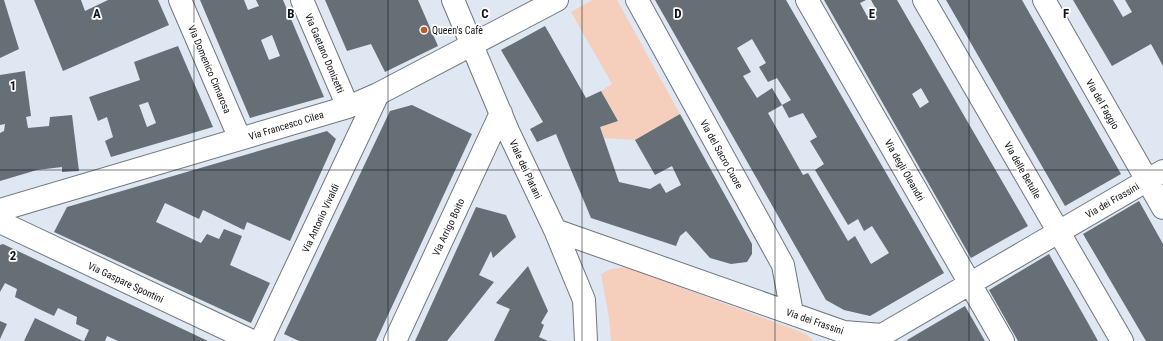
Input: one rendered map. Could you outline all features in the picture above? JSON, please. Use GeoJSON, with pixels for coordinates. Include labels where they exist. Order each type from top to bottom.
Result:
{"type":"FeatureCollection","features":[{"type":"Feature","properties":{"kind":"street","name":"Via Domenico Cimarosa"},"geometry":{"type":"LineString","coordinates":[[180,0],[240,139]]}},
{"type":"Feature","properties":{"kind":"street","name":"Via Gaetano Donizetti"},"geometry":{"type":"LineString","coordinates":[[302,0],[348,107]]}},
{"type":"Feature","properties":{"kind":"street","name":"Viale dei Platani"},"geometry":{"type":"LineString","coordinates":[[453,0],[501,113],[555,230],[584,300],[586,341]]}},
{"type":"Feature","properties":{"kind":"street","name":"Via Francesco Cilea"},"geometry":{"type":"LineString","coordinates":[[0,210],[348,107],[378,94],[557,0]]}},
{"type":"Feature","properties":{"kind":"street","name":"Via del Sacro Cuore"},"geometry":{"type":"LineString","coordinates":[[637,0],[783,265],[792,313]]}},
{"type":"Feature","properties":{"kind":"street","name":"Via degli Oleandri"},"geometry":{"type":"LineString","coordinates":[[807,0],[1003,341]]}},
{"type":"Feature","properties":{"kind":"street","name":"Via delle Betulle"},"geometry":{"type":"LineString","coordinates":[[924,0],[1122,341]]}},
{"type":"Feature","properties":{"kind":"street","name":"Via del Faggio"},"geometry":{"type":"LineString","coordinates":[[1044,0],[1155,175],[1163,208]]}},
{"type":"Feature","properties":{"kind":"street","name":"Via Antonio Vivaldi"},"geometry":{"type":"LineString","coordinates":[[262,341],[378,94]]}},
{"type":"Feature","properties":{"kind":"street","name":"Via Arrigo Boito"},"geometry":{"type":"LineString","coordinates":[[395,341],[501,113]]}},
{"type":"Feature","properties":{"kind":"street","name":"Via dei Frassini"},"geometry":{"type":"LineString","coordinates":[[555,230],[844,332],[884,338],[970,283],[1155,175]]}},
{"type":"Feature","properties":{"kind":"street","name":"Via Gaspare Spontini"},"geometry":{"type":"LineString","coordinates":[[0,222],[252,341]]}},
{"type":"Feature","properties":{"kind":"shaded area"},"geometry":{"type":"Polygon","coordinates":[[[592,0],[617,0],[680,114],[635,140],[604,138],[600,127],[618,121],[601,91],[612,84],[571,12],[592,0]]]}},
{"type":"Feature","properties":{"kind":"shaded area"},"geometry":{"type":"Polygon","coordinates":[[[626,267],[806,334],[814,341],[611,341],[609,318],[601,274],[611,269],[626,267]]]}},
{"type":"Feature","properties":{"kind":"building"},"geometry":{"type":"Polygon","coordinates":[[[0,0],[4,0],[19,49],[0,58],[0,0]]]}},
{"type":"Feature","properties":{"kind":"building"},"geometry":{"type":"Polygon","coordinates":[[[34,0],[81,0],[85,11],[108,0],[158,0],[169,25],[63,71],[34,0]]]}},
{"type":"Feature","properties":{"kind":"building"},"geometry":{"type":"Polygon","coordinates":[[[200,0],[244,0],[248,10],[259,6],[256,0],[283,0],[324,97],[250,118],[200,0]],[[272,35],[261,40],[269,60],[280,56],[272,35]]]}},
{"type":"Feature","properties":{"kind":"building"},"geometry":{"type":"Polygon","coordinates":[[[325,0],[418,0],[438,46],[385,72],[371,44],[347,51],[325,0]]]}},
{"type":"Feature","properties":{"kind":"building"},"geometry":{"type":"Polygon","coordinates":[[[655,0],[786,0],[944,273],[870,316],[844,310],[826,300],[655,0]],[[752,39],[737,48],[751,72],[743,76],[757,98],[772,88],[782,105],[791,100],[777,78],[768,82],[759,67],[766,63],[752,39]],[[782,105],[768,113],[803,175],[808,173],[848,241],[855,236],[871,264],[889,253],[872,226],[864,231],[858,219],[848,225],[815,170],[824,164],[810,141],[817,137],[803,113],[789,118],[782,105]]]}},
{"type":"Feature","properties":{"kind":"building"},"geometry":{"type":"Polygon","coordinates":[[[824,0],[866,0],[860,3],[867,16],[877,11],[871,0],[897,0],[1028,226],[971,258],[824,0]],[[921,88],[912,94],[920,108],[929,102],[921,88]]]}},
{"type":"Feature","properties":{"kind":"building"},"geometry":{"type":"Polygon","coordinates":[[[946,0],[1022,0],[1121,174],[1065,206],[946,0]]]}},
{"type":"Feature","properties":{"kind":"building"},"geometry":{"type":"Polygon","coordinates":[[[1073,0],[1113,0],[1123,17],[1132,12],[1125,0],[1163,0],[1163,66],[1151,44],[1112,66],[1073,0]]]}},
{"type":"Feature","properties":{"kind":"building"},"geometry":{"type":"Polygon","coordinates":[[[545,26],[586,98],[601,91],[618,121],[600,127],[619,182],[650,189],[660,183],[666,193],[681,185],[672,166],[655,175],[635,140],[680,114],[752,244],[752,254],[747,262],[731,264],[710,258],[686,231],[680,236],[676,246],[591,218],[556,134],[537,142],[530,129],[543,122],[501,50],[545,26]]]}},
{"type":"Feature","properties":{"kind":"building"},"geometry":{"type":"Polygon","coordinates":[[[178,46],[213,127],[111,157],[105,141],[113,137],[107,117],[98,121],[89,97],[140,80],[134,62],[178,46]],[[148,102],[139,105],[147,127],[156,123],[148,102]]]}},
{"type":"Feature","properties":{"kind":"building"},"geometry":{"type":"Polygon","coordinates":[[[25,71],[31,116],[26,117],[28,128],[49,126],[50,117],[72,115],[79,171],[62,172],[62,167],[37,170],[0,181],[0,133],[4,131],[5,124],[0,125],[0,75],[25,71]]]}},
{"type":"Feature","properties":{"kind":"building"},"geometry":{"type":"Polygon","coordinates":[[[412,105],[472,134],[376,341],[299,341],[284,334],[390,111],[412,105]]]}},
{"type":"Feature","properties":{"kind":"building"},"geometry":{"type":"Polygon","coordinates":[[[327,131],[336,139],[290,241],[247,222],[244,230],[203,210],[199,219],[165,203],[156,222],[201,243],[207,234],[219,239],[224,229],[242,236],[230,265],[270,283],[251,323],[54,232],[67,207],[327,131]]]}},
{"type":"Feature","properties":{"kind":"building"},"geometry":{"type":"Polygon","coordinates":[[[1139,201],[1163,244],[1163,341],[1146,341],[1083,234],[1139,201]]]}},
{"type":"Feature","properties":{"kind":"building"},"geometry":{"type":"Polygon","coordinates":[[[476,207],[506,215],[516,237],[493,258],[491,251],[479,275],[494,282],[447,341],[415,341],[476,207]]]}},
{"type":"Feature","properties":{"kind":"building"},"geometry":{"type":"Polygon","coordinates":[[[3,244],[208,341],[118,341],[107,336],[105,341],[84,341],[89,330],[76,324],[77,317],[58,308],[54,316],[39,309],[15,297],[17,289],[5,283],[0,292],[0,245],[3,244]]]}},
{"type":"Feature","properties":{"kind":"building"},"geometry":{"type":"Polygon","coordinates":[[[1049,254],[1098,341],[1018,341],[989,290],[1049,254]]]}},
{"type":"Feature","properties":{"kind":"building"},"geometry":{"type":"Polygon","coordinates":[[[528,266],[548,311],[541,323],[544,325],[539,337],[548,341],[494,341],[510,309],[496,303],[528,266]]]}},
{"type":"Feature","properties":{"kind":"building"},"geometry":{"type":"Polygon","coordinates":[[[965,306],[985,341],[907,340],[965,306]]]}},
{"type":"Feature","properties":{"kind":"building"},"geometry":{"type":"Polygon","coordinates":[[[35,318],[83,341],[24,341],[35,318]]]}},
{"type":"Feature","properties":{"kind":"building"},"geometry":{"type":"Polygon","coordinates":[[[0,321],[7,324],[0,339],[0,321]]]}},
{"type":"Feature","properties":{"kind":"place","name":"Queen's Cafè"},"geometry":{"type":"Point","coordinates":[424,30]}}]}
